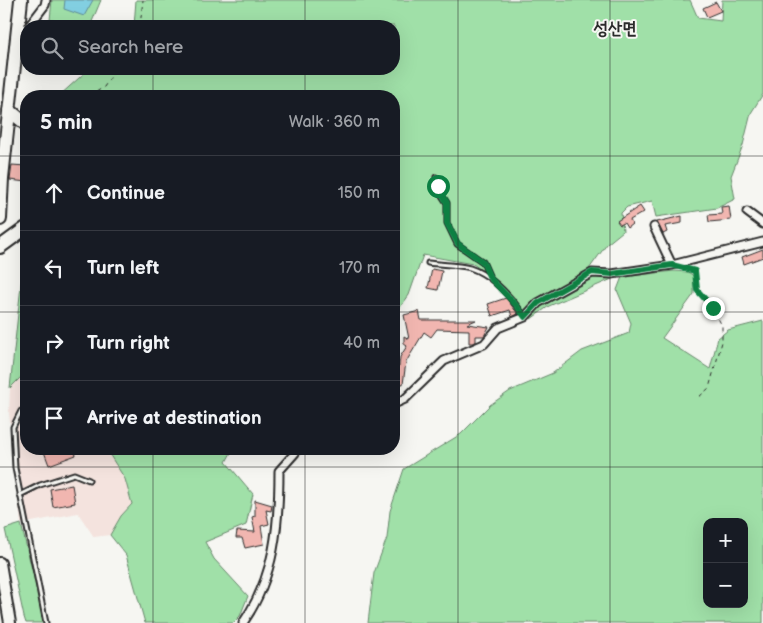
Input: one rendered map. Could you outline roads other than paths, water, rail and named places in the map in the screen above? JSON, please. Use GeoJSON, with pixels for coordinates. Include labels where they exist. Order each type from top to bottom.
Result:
{"type":"FeatureCollection","features":[{"type":"Feature","properties":{"kind":"highway"},"geometry":{"type":"LineString","coordinates":[[0,219],[21,0]]}},
{"type":"Feature","properties":{"kind":"highway"},"geometry":{"type":"LineString","coordinates":[[9,110],[20,119]]}},
{"type":"Feature","properties":{"kind":"highway"},"geometry":{"type":"LineString","coordinates":[[0,247],[20,232]]}},
{"type":"Feature","properties":{"kind":"main road"},"geometry":{"type":"LineString","coordinates":[[0,563],[10,623]]}},
{"type":"Feature","properties":{"kind":"street"},"geometry":{"type":"LineString","coordinates":[[34,20],[45,5],[46,0]]}},
{"type":"Feature","properties":{"kind":"street"},"geometry":{"type":"LineString","coordinates":[[16,42],[20,37]]}},
{"type":"Feature","properties":{"kind":"street"},"geometry":{"type":"LineString","coordinates":[[747,212],[763,224]]}},
{"type":"Feature","properties":{"kind":"street"},"geometry":{"type":"LineString","coordinates":[[654,227],[672,265]]}},
{"type":"Feature","properties":{"kind":"street"},"geometry":{"type":"LineString","coordinates":[[400,401],[405,399],[444,361],[484,344],[498,328],[525,317],[538,303],[592,272],[612,274],[672,265],[763,242]]}},
{"type":"Feature","properties":{"kind":"street"},"geometry":{"type":"LineString","coordinates":[[243,623],[252,610],[275,549],[279,522],[279,471],[292,455]]}},
{"type":"Feature","properties":{"kind":"lane"},"geometry":{"type":"LineString","coordinates":[[436,177],[441,194],[447,203],[447,223],[458,244],[483,262],[490,278]]}},
{"type":"Feature","properties":{"kind":"lane"},"geometry":{"type":"LineString","coordinates":[[428,263],[470,268],[490,278],[525,317]]}},
{"type":"Feature","properties":{"kind":"lane"},"geometry":{"type":"LineString","coordinates":[[20,413],[13,428],[15,468],[46,623]]}},
{"type":"Feature","properties":{"kind":"lane"},"geometry":{"type":"LineString","coordinates":[[20,495],[40,485],[74,474],[89,480]]}},
{"type":"Feature","properties":{"kind":"water"},"geometry":{"type":"Polygon","coordinates":[[[65,0],[93,0],[84,16],[64,9],[65,0]]]}},
{"type":"Feature","properties":{"kind":"district","name":"성산면"},"geometry":{"type":"Point","coordinates":[615,28]}}]}
